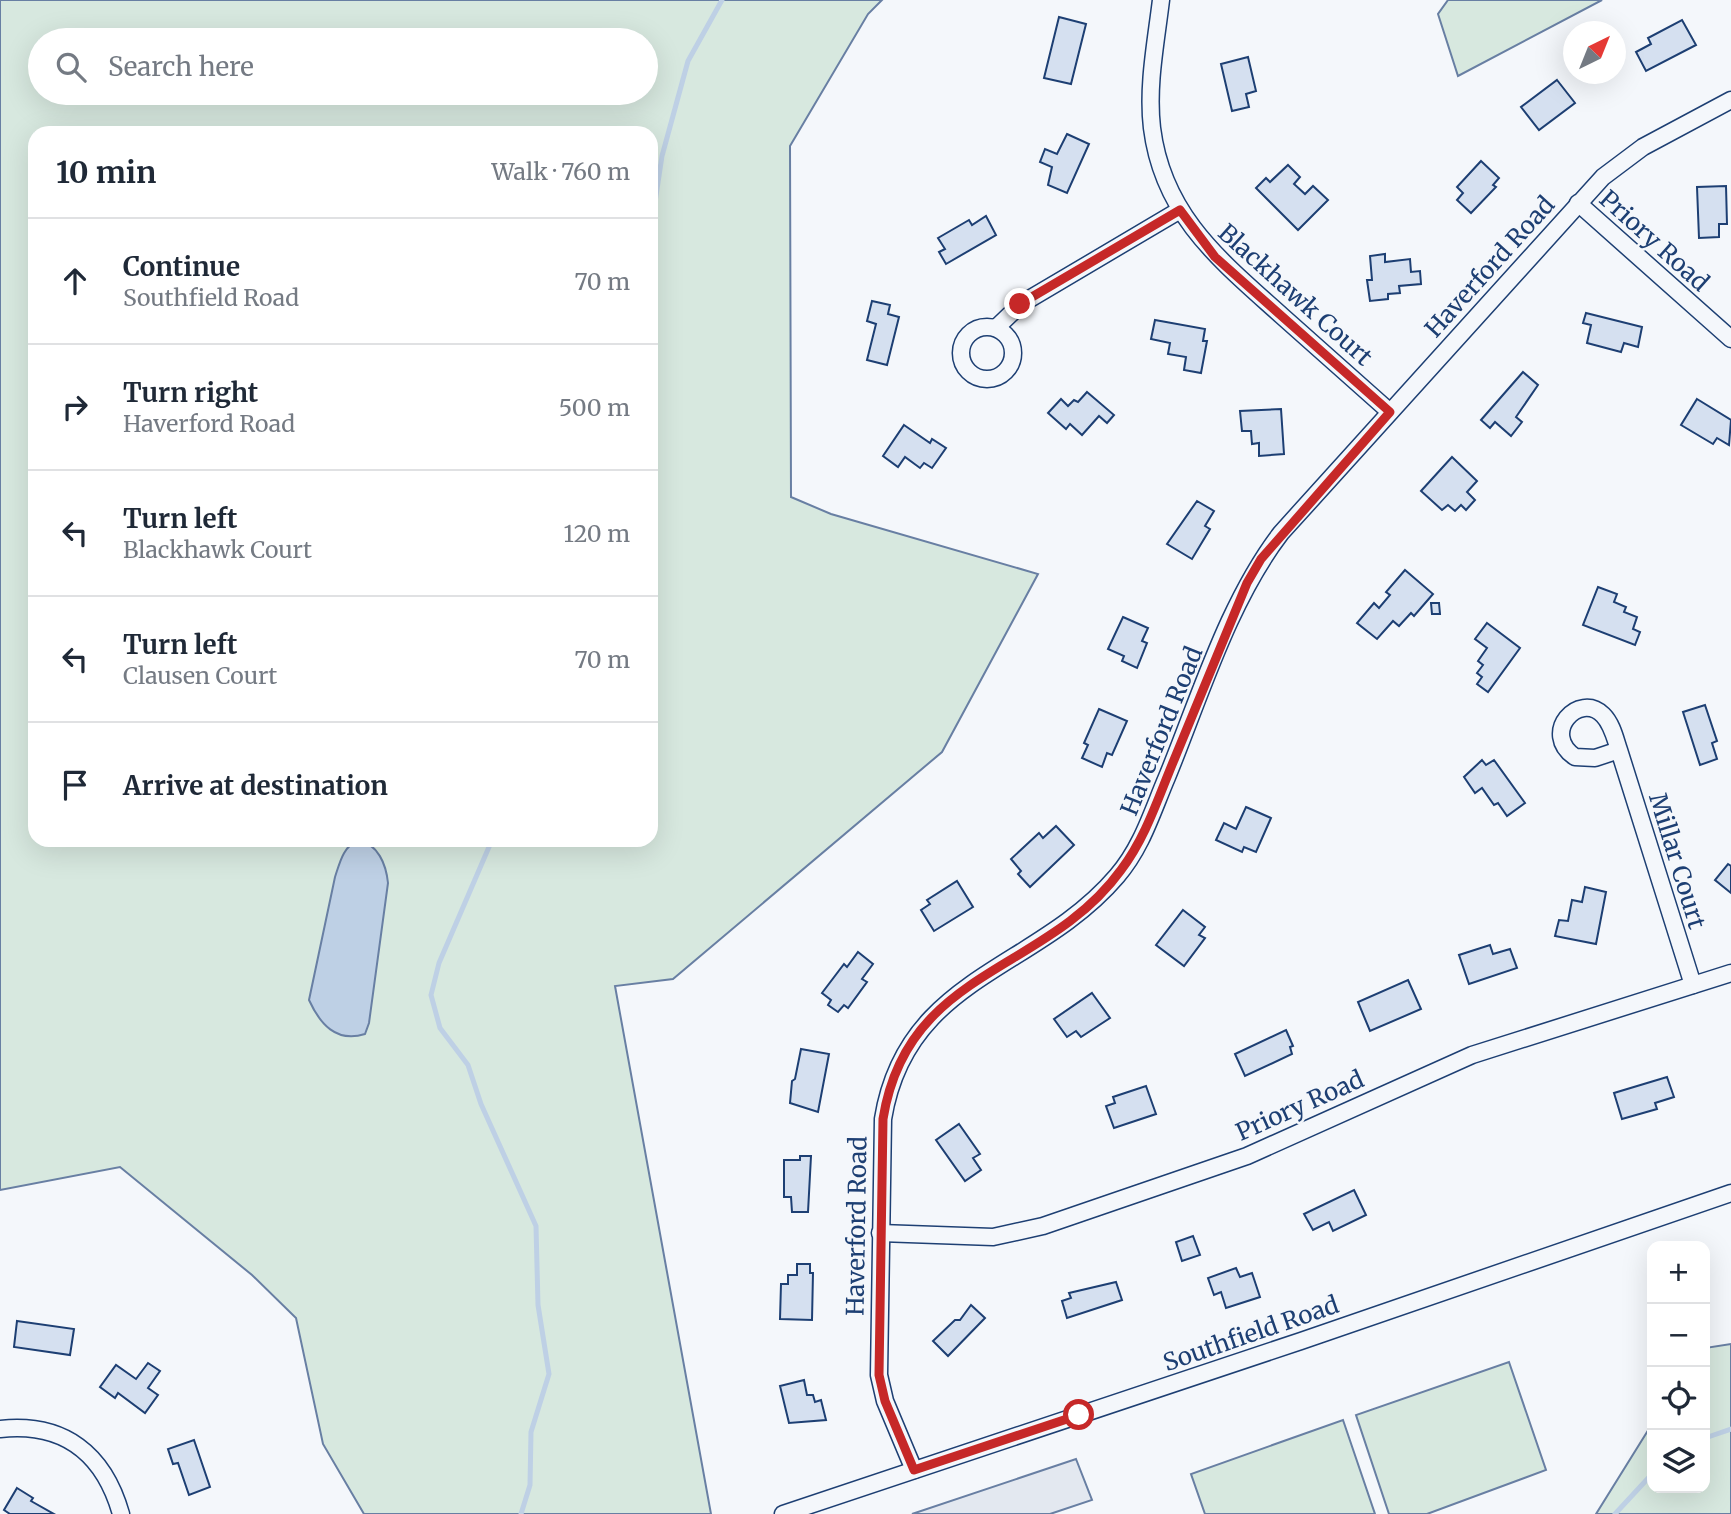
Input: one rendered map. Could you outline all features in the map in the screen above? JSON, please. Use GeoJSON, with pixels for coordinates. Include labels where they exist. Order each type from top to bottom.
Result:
{"type":"FeatureCollection","features":[{"type":"Feature","properties":{"kind":"street","name":"Blackhawk Court"},"geometry":{"type":"LineString","coordinates":[[1161,0],[1150,100],[1152,128],[1165,179],[1180,210],[1215,257],[1390,412]]}},
{"type":"Feature","properties":{"kind":"street","name":"Haverford Road"},"geometry":{"type":"LineString","coordinates":[[914,1470],[885,1401],[879,1375],[883,1119],[887,1093],[909,1042],[947,1001],[1075,916],[1119,873],[1151,820],[1247,583],[1261,559],[1578,204],[1628,157],[1731,100]]}},
{"type":"Feature","properties":{"kind":"street","name":"Priory Road"},"geometry":{"type":"LineString","coordinates":[[1578,204],[1731,339]]}},
{"type":"Feature","properties":{"kind":"street"},"geometry":{"type":"LineString","coordinates":[[996,328],[1020,304],[1180,210]]}},
{"type":"Feature","properties":{"kind":"street","name":"Millar Court"},"geometry":{"type":"LineString","coordinates":[[1619,750],[1693,985]]}},
{"type":"Feature","properties":{"kind":"street","name":"Priory Road"},"geometry":{"type":"LineString","coordinates":[[880,1233],[993,1237],[1018,1234],[1247,1156],[1472,1055],[1731,973]]}},
{"type":"Feature","properties":{"kind":"street","name":"Southfield Road"},"geometry":{"type":"LineString","coordinates":[[783,1514],[1301,1342],[1731,1193]]}},
{"type":"Feature","properties":{"kind":"street"},"geometry":{"type":"LineString","coordinates":[[0,1429],[34,1429],[74,1443],[104,1472],[114,1490],[121,1514]]}},
{"type":"Feature","properties":{"kind":"shaded area"},"geometry":{"type":"Polygon","coordinates":[[[0,0],[882,0],[868,14],[790,146],[791,497],[831,514],[1038,574],[942,752],[673,979],[615,986],[711,1514],[364,1514],[323,1444],[296,1318],[252,1275],[120,1167],[0,1190],[0,0]]]}},
{"type":"Feature","properties":{"kind":"shaded area"},"geometry":{"type":"Polygon","coordinates":[[[1448,0],[1602,0],[1458,76],[1438,14],[1448,0]]]}},
{"type":"Feature","properties":{"kind":"shaded area"},"geometry":{"type":"Polygon","coordinates":[[[1731,1344],[1731,1514],[1596,1514],[1647,1432],[1647,1493],[1710,1493],[1710,1347],[1731,1344]]]}},
{"type":"Feature","properties":{"kind":"shaded area"},"geometry":{"type":"Polygon","coordinates":[[[1509,1362],[1546,1470],[1427,1514],[1389,1514],[1356,1415],[1509,1362]]]}},
{"type":"Feature","properties":{"kind":"shaded area"},"geometry":{"type":"Polygon","coordinates":[[[1343,1420],[1375,1514],[1205,1514],[1191,1474],[1343,1420]]]}},
{"type":"Feature","properties":{"kind":"shaded area"},"geometry":{"type":"Polygon","coordinates":[[[1076,1459],[1092,1500],[1050,1514],[912,1514],[1076,1459]]]}},
{"type":"Feature","properties":{"kind":"water"},"geometry":{"type":"Polygon","coordinates":[[[349,847],[372,847],[380,856],[388,883],[369,1023],[365,1034],[355,1036],[337,1034],[330,1029],[318,1017],[309,1000],[335,877],[349,847]]]}},
{"type":"Feature","properties":{"kind":"building"},"geometry":{"type":"Polygon","coordinates":[[[1059,17],[1086,24],[1071,84],[1044,78],[1059,17]]]}},
{"type":"Feature","properties":{"kind":"building"},"geometry":{"type":"Polygon","coordinates":[[[1682,20],[1696,45],[1646,71],[1636,52],[1651,44],[1648,38],[1682,20]]]}},
{"type":"Feature","properties":{"kind":"building"},"geometry":{"type":"Polygon","coordinates":[[[1248,57],[1256,91],[1246,94],[1249,107],[1232,111],[1221,64],[1248,57]]]}},
{"type":"Feature","properties":{"kind":"building"},"geometry":{"type":"Polygon","coordinates":[[[1557,80],[1575,103],[1539,130],[1521,107],[1557,80]]]}},
{"type":"Feature","properties":{"kind":"building"},"geometry":{"type":"Polygon","coordinates":[[[1067,134],[1089,144],[1067,193],[1048,185],[1052,167],[1040,162],[1045,149],[1057,154],[1067,134]]]}},
{"type":"Feature","properties":{"kind":"building"},"geometry":{"type":"Polygon","coordinates":[[[1481,161],[1499,178],[1493,185],[1496,187],[1471,213],[1457,200],[1463,193],[1457,187],[1481,161]]]}},
{"type":"Feature","properties":{"kind":"building"},"geometry":{"type":"Polygon","coordinates":[[[1288,165],[1300,177],[1294,184],[1305,194],[1313,186],[1328,200],[1298,230],[1256,188],[1266,178],[1270,182],[1288,165]]]}},
{"type":"Feature","properties":{"kind":"building"},"geometry":{"type":"Polygon","coordinates":[[[1726,186],[1727,224],[1719,224],[1719,237],[1699,238],[1697,187],[1726,186]]]}},
{"type":"Feature","properties":{"kind":"building"},"geometry":{"type":"Polygon","coordinates":[[[986,216],[996,235],[946,264],[939,252],[945,249],[938,238],[969,220],[972,225],[986,216]]]}},
{"type":"Feature","properties":{"kind":"building"},"geometry":{"type":"Polygon","coordinates":[[[1385,254],[1385,262],[1410,259],[1411,272],[1420,271],[1421,284],[1399,286],[1400,293],[1388,294],[1388,299],[1370,301],[1367,280],[1372,280],[1370,256],[1385,254]]]}},
{"type":"Feature","properties":{"kind":"building"},"geometry":{"type":"Polygon","coordinates":[[[872,301],[890,305],[888,314],[899,317],[887,365],[867,360],[876,324],[867,321],[872,301]]]}},
{"type":"Feature","properties":{"kind":"building"},"geometry":{"type":"Polygon","coordinates":[[[1586,313],[1642,327],[1638,347],[1624,343],[1621,352],[1587,343],[1591,325],[1583,323],[1586,313]]]}},
{"type":"Feature","properties":{"kind":"building"},"geometry":{"type":"Polygon","coordinates":[[[1155,320],[1205,329],[1203,341],[1207,341],[1201,373],[1184,370],[1186,357],[1168,354],[1170,343],[1151,339],[1155,320]]]}},
{"type":"Feature","properties":{"kind":"building"},"geometry":{"type":"Polygon","coordinates":[[[1523,372],[1538,385],[1516,417],[1522,422],[1511,436],[1495,422],[1490,428],[1481,420],[1523,372]]]}},
{"type":"Feature","properties":{"kind":"building"},"geometry":{"type":"Polygon","coordinates":[[[1087,392],[1114,415],[1107,423],[1099,416],[1082,435],[1070,424],[1066,429],[1048,413],[1061,399],[1068,406],[1074,400],[1078,402],[1087,392]]]}},
{"type":"Feature","properties":{"kind":"building"},"geometry":{"type":"Polygon","coordinates":[[[1697,399],[1731,420],[1729,445],[1717,438],[1713,444],[1681,425],[1697,399]]]}},
{"type":"Feature","properties":{"kind":"building"},"geometry":{"type":"Polygon","coordinates":[[[1281,409],[1284,454],[1259,456],[1259,443],[1252,444],[1251,431],[1242,431],[1240,411],[1281,409]]]}},
{"type":"Feature","properties":{"kind":"building"},"geometry":{"type":"Polygon","coordinates":[[[904,425],[930,443],[932,439],[946,448],[932,468],[924,463],[920,468],[905,457],[898,467],[883,456],[904,425]]]}},
{"type":"Feature","properties":{"kind":"building"},"geometry":{"type":"Polygon","coordinates":[[[1452,457],[1477,481],[1467,492],[1475,500],[1466,510],[1461,505],[1455,511],[1448,505],[1442,510],[1421,491],[1452,457]]]}},
{"type":"Feature","properties":{"kind":"building"},"geometry":{"type":"Polygon","coordinates":[[[1197,501],[1214,511],[1205,526],[1210,529],[1192,559],[1167,544],[1197,501]]]}},
{"type":"Feature","properties":{"kind":"building"},"geometry":{"type":"Polygon","coordinates":[[[1405,570],[1433,594],[1414,616],[1411,613],[1399,626],[1393,621],[1377,639],[1357,623],[1374,603],[1379,608],[1390,595],[1386,592],[1405,570]]]}},
{"type":"Feature","properties":{"kind":"building"},"geometry":{"type":"Polygon","coordinates":[[[1598,587],[1617,594],[1614,602],[1626,607],[1624,612],[1637,617],[1633,629],[1640,632],[1635,645],[1583,625],[1598,587]]]}},
{"type":"Feature","properties":{"kind":"building"},"geometry":{"type":"Polygon","coordinates":[[[1431,603],[1439,603],[1440,614],[1432,614],[1431,603]]]}},
{"type":"Feature","properties":{"kind":"building"},"geometry":{"type":"Polygon","coordinates":[[[1123,617],[1148,628],[1142,641],[1147,643],[1137,668],[1122,661],[1124,656],[1108,649],[1123,617]]]}},
{"type":"Feature","properties":{"kind":"building"},"geometry":{"type":"Polygon","coordinates":[[[1487,623],[1520,648],[1488,692],[1477,684],[1482,677],[1477,673],[1483,665],[1478,661],[1487,648],[1475,639],[1487,623]]]}},
{"type":"Feature","properties":{"kind":"building"},"geometry":{"type":"Polygon","coordinates":[[[1705,705],[1717,741],[1712,743],[1717,759],[1700,765],[1683,712],[1705,705]]]}},
{"type":"Feature","properties":{"kind":"building"},"geometry":{"type":"Polygon","coordinates":[[[1099,709],[1127,721],[1112,755],[1107,753],[1102,767],[1082,758],[1088,745],[1084,743],[1099,709]]]}},
{"type":"Feature","properties":{"kind":"building"},"geometry":{"type":"Polygon","coordinates":[[[1482,760],[1486,765],[1494,760],[1525,803],[1507,816],[1498,803],[1494,805],[1482,788],[1475,793],[1464,777],[1482,760]]]}},
{"type":"Feature","properties":{"kind":"building"},"geometry":{"type":"Polygon","coordinates":[[[1246,807],[1271,818],[1256,852],[1244,847],[1242,852],[1216,840],[1224,823],[1236,829],[1246,807]]]}},
{"type":"Feature","properties":{"kind":"building"},"geometry":{"type":"Polygon","coordinates":[[[1056,826],[1074,845],[1030,887],[1018,874],[1021,871],[1011,859],[1039,833],[1043,838],[1056,826]]]}},
{"type":"Feature","properties":{"kind":"building"},"geometry":{"type":"Polygon","coordinates":[[[1728,864],[1731,866],[1731,893],[1715,880],[1728,864]]]}},
{"type":"Feature","properties":{"kind":"building"},"geometry":{"type":"Polygon","coordinates":[[[957,881],[973,907],[934,931],[921,910],[930,904],[927,900],[957,881]]]}},
{"type":"Feature","properties":{"kind":"building"},"geometry":{"type":"Polygon","coordinates":[[[1585,887],[1606,892],[1596,944],[1555,936],[1559,920],[1568,921],[1572,900],[1582,902],[1585,887]]]}},
{"type":"Feature","properties":{"kind":"building"},"geometry":{"type":"Polygon","coordinates":[[[1183,910],[1205,927],[1199,935],[1205,938],[1184,966],[1156,945],[1183,910]]]}},
{"type":"Feature","properties":{"kind":"building"},"geometry":{"type":"Polygon","coordinates":[[[1490,945],[1493,954],[1510,949],[1517,968],[1469,984],[1459,955],[1490,945]]]}},
{"type":"Feature","properties":{"kind":"building"},"geometry":{"type":"Polygon","coordinates":[[[858,952],[873,964],[862,979],[867,982],[848,1008],[844,1005],[838,1012],[828,1005],[831,1000],[822,993],[844,964],[847,967],[858,952]]]}},
{"type":"Feature","properties":{"kind":"building"},"geometry":{"type":"Polygon","coordinates":[[[1408,980],[1421,1009],[1370,1031],[1358,1002],[1408,980]]]}},
{"type":"Feature","properties":{"kind":"building"},"geometry":{"type":"Polygon","coordinates":[[[1092,993],[1110,1018],[1081,1037],[1076,1031],[1067,1037],[1054,1019],[1092,993]]]}},
{"type":"Feature","properties":{"kind":"building"},"geometry":{"type":"Polygon","coordinates":[[[1286,1030],[1293,1046],[1290,1047],[1292,1054],[1245,1076],[1235,1054],[1286,1030]]]}},
{"type":"Feature","properties":{"kind":"building"},"geometry":{"type":"Polygon","coordinates":[[[801,1049],[829,1054],[818,1112],[790,1103],[792,1081],[795,1079],[801,1049]]]}},
{"type":"Feature","properties":{"kind":"building"},"geometry":{"type":"Polygon","coordinates":[[[1667,1077],[1674,1097],[1655,1103],[1657,1109],[1622,1119],[1614,1093],[1667,1077]]]}},
{"type":"Feature","properties":{"kind":"building"},"geometry":{"type":"Polygon","coordinates":[[[1146,1086],[1156,1114],[1114,1128],[1106,1106],[1115,1103],[1113,1097],[1146,1086]]]}},
{"type":"Feature","properties":{"kind":"building"},"geometry":{"type":"Polygon","coordinates":[[[959,1124],[980,1154],[973,1158],[981,1170],[965,1181],[936,1140],[959,1124]]]}},
{"type":"Feature","properties":{"kind":"building"},"geometry":{"type":"Polygon","coordinates":[[[800,1156],[811,1156],[808,1212],[792,1212],[791,1197],[784,1197],[784,1160],[800,1160],[800,1156]]]}},
{"type":"Feature","properties":{"kind":"building"},"geometry":{"type":"Polygon","coordinates":[[[1354,1190],[1366,1215],[1333,1231],[1329,1222],[1313,1230],[1304,1214],[1354,1190]]]}},
{"type":"Feature","properties":{"kind":"building"},"geometry":{"type":"Polygon","coordinates":[[[1193,1236],[1200,1255],[1182,1261],[1176,1242],[1193,1236]]]}},
{"type":"Feature","properties":{"kind":"building"},"geometry":{"type":"Polygon","coordinates":[[[797,1264],[810,1264],[810,1273],[813,1273],[812,1320],[780,1319],[781,1284],[788,1284],[788,1275],[797,1275],[797,1264]]]}},
{"type":"Feature","properties":{"kind":"building"},"geometry":{"type":"Polygon","coordinates":[[[1236,1268],[1240,1277],[1252,1273],[1260,1297],[1226,1308],[1221,1292],[1214,1295],[1208,1278],[1236,1268]]]}},
{"type":"Feature","properties":{"kind":"building"},"geometry":{"type":"Polygon","coordinates":[[[1116,1282],[1122,1300],[1067,1318],[1062,1301],[1071,1298],[1069,1293],[1116,1282]]]}},
{"type":"Feature","properties":{"kind":"building"},"geometry":{"type":"Polygon","coordinates":[[[971,1305],[985,1318],[948,1356],[933,1341],[955,1320],[960,1320],[971,1305]]]}},
{"type":"Feature","properties":{"kind":"building"},"geometry":{"type":"Polygon","coordinates":[[[17,1321],[74,1329],[70,1355],[14,1347],[17,1321]]]}},
{"type":"Feature","properties":{"kind":"building"},"geometry":{"type":"Polygon","coordinates":[[[148,1363],[160,1371],[148,1388],[158,1395],[145,1413],[118,1393],[115,1398],[100,1387],[116,1365],[136,1379],[148,1363]]]}},
{"type":"Feature","properties":{"kind":"building"},"geometry":{"type":"Polygon","coordinates":[[[804,1380],[807,1395],[813,1395],[815,1402],[821,1400],[826,1420],[789,1423],[780,1386],[804,1380]]]}},
{"type":"Feature","properties":{"kind":"building"},"geometry":{"type":"Polygon","coordinates":[[[194,1440],[210,1487],[189,1495],[178,1463],[173,1464],[168,1449],[194,1440]]]}},
{"type":"Feature","properties":{"kind":"building"},"geometry":{"type":"Polygon","coordinates":[[[17,1488],[33,1498],[31,1501],[54,1514],[10,1514],[4,1510],[17,1488]]]}},
{"type":"Feature","properties":{"kind":"waterway"},"geometry":{"type":"LineString","coordinates":[[658,183],[662,156],[688,61],[722,0]]}},
{"type":"Feature","properties":{"kind":"waterway"},"geometry":{"type":"LineString","coordinates":[[489,847],[439,963],[431,995],[440,1028],[468,1065],[481,1104],[536,1226],[538,1305],[549,1374],[531,1432],[530,1485],[521,1514]]}},
{"type":"Feature","properties":{"kind":"waterway"},"geometry":{"type":"LineString","coordinates":[[1710,1436],[1731,1429]]}},
{"type":"Feature","properties":{"kind":"waterway"},"geometry":{"type":"LineString","coordinates":[[1615,1514],[1647,1479]]}},
{"type":"Feature","properties":{"kind":"route"},"geometry":{"type":"LineString","coordinates":[[1020,304],[1180,210],[1215,257],[1390,412],[1280,533],[1247,583],[1151,820],[1136,850],[1100,895],[1075,916],[947,1001],[925,1021],[909,1042],[887,1093],[883,1119],[879,1375],[885,1401],[914,1470],[1079,1415]]}}]}
